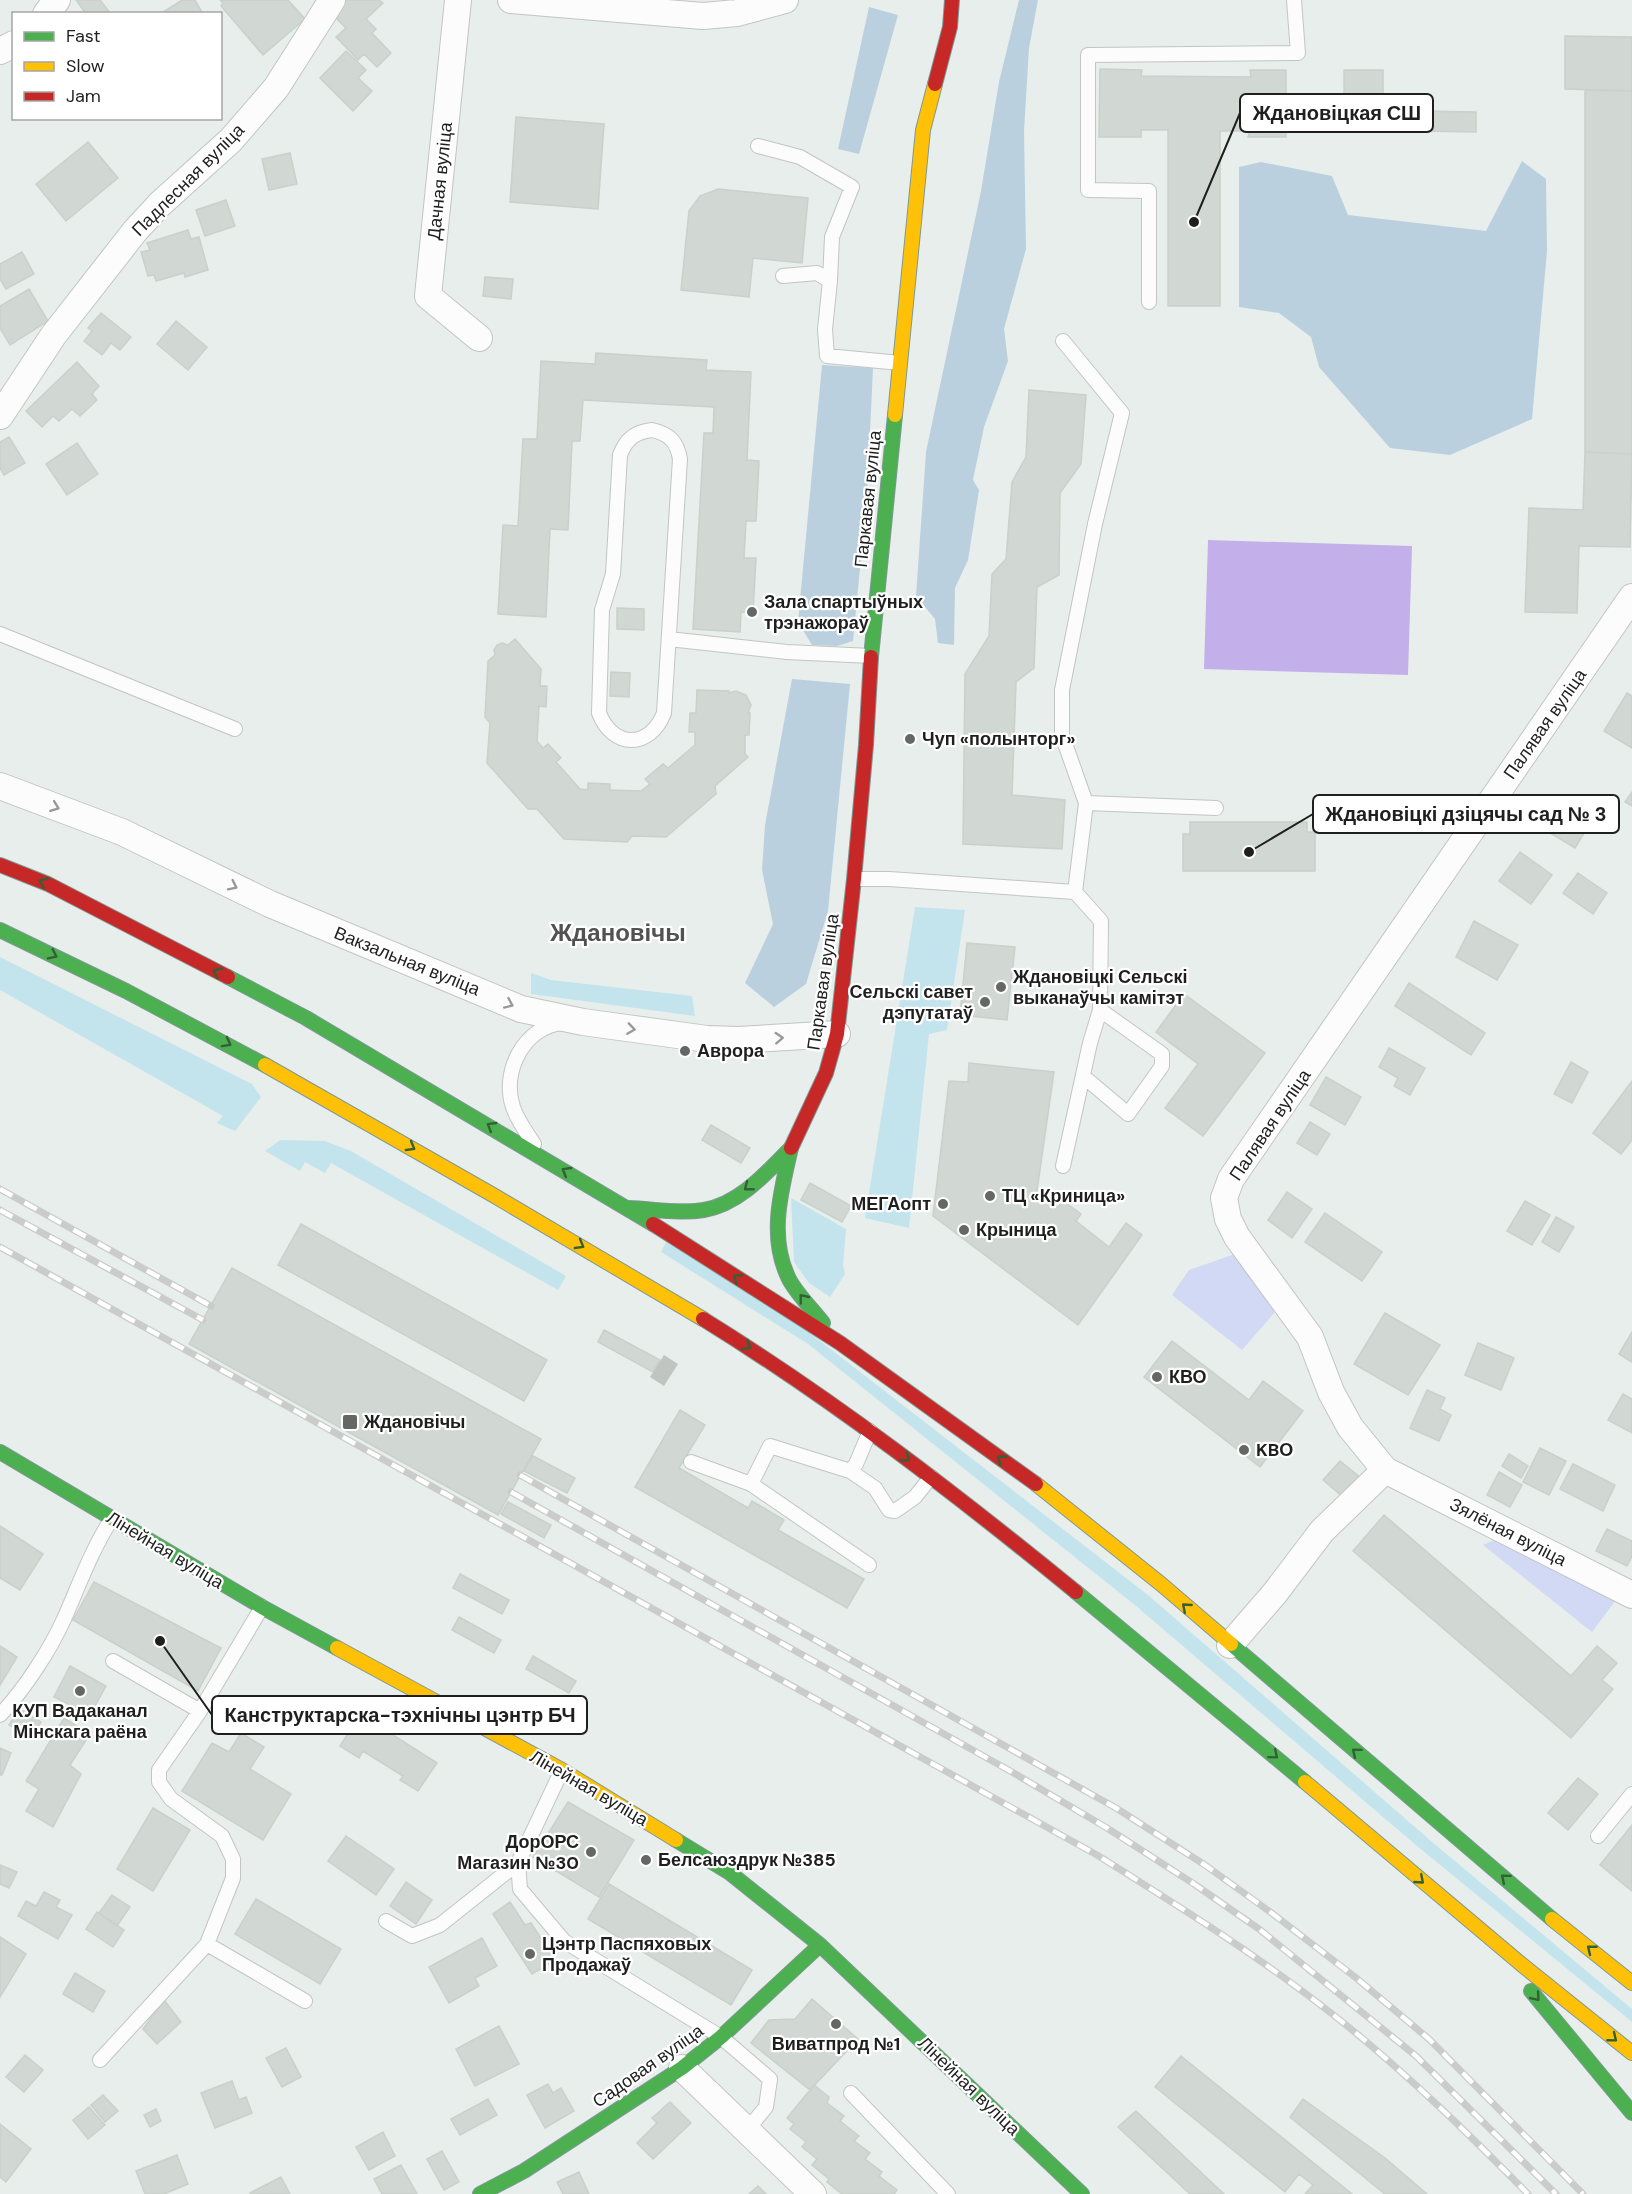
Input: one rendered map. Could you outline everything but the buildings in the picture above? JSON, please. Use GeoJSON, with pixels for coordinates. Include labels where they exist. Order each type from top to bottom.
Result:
{"type":"FeatureCollection","features":[{"type":"Feature","properties":{"kind":"main road","name":"Паркавая вуліца"},"geometry":{"type":"LineString","coordinates":[[792,1148],[826,1073],[837,1034],[854,879],[871,656],[923,130],[950,27],[952,0]]}},
{"type":"Feature","properties":{"kind":"main road","name":"Паркавая вуліца"},"geometry":{"type":"LineString","coordinates":[[950,27],[968,0]]}},
{"type":"Feature","properties":{"kind":"main road"},"geometry":{"type":"LineString","coordinates":[[0,865],[48,884],[306,1018],[541,1156],[840,1343],[1048,1493],[1161,1584],[1549,1916],[1632,1983]]}},
{"type":"Feature","properties":{"kind":"main road"},"geometry":{"type":"LineString","coordinates":[[0,930],[197,1027],[361,1118],[739,1341],[870,1431],[1080,1594],[1212,1703],[1485,1936],[1632,2053]]}},
{"type":"Feature","properties":{"kind":"main road"},"geometry":{"type":"LineString","coordinates":[[626,1208],[706,1210],[732,1200],[792,1148]]}},
{"type":"Feature","properties":{"kind":"main road"},"geometry":{"type":"LineString","coordinates":[[792,1148],[779,1199],[777,1224],[782,1256],[789,1280],[840,1343]]}},
{"type":"Feature","properties":{"kind":"main road","name":"Лінейная вуліца"},"geometry":{"type":"LineString","coordinates":[[0,1452],[262,1608],[562,1770],[730,1873],[820,1945],[1082,2194]]}},
{"type":"Feature","properties":{"kind":"main road"},"geometry":{"type":"LineString","coordinates":[[1485,1936],[1632,2113]]}},
{"type":"Feature","properties":{"kind":"main road","name":"Садовая вуліца"},"geometry":{"type":"LineString","coordinates":[[480,2194],[524,2171],[682,2068],[720,2037],[820,1945]]}},
{"type":"Feature","properties":{"kind":"street"},"geometry":{"type":"LineString","coordinates":[[48,12],[57,0]]}},
{"type":"Feature","properties":{"kind":"street","name":"Падлесная вуліца"},"geometry":{"type":"LineString","coordinates":[[0,416],[53,336],[135,231],[160,204],[231,140],[276,88],[332,0]]}},
{"type":"Feature","properties":{"kind":"street","name":"Дачная вуліца"},"geometry":{"type":"LineString","coordinates":[[458,0],[428,296],[478,338]]}},
{"type":"Feature","properties":{"kind":"street"},"geometry":{"type":"LineString","coordinates":[[511,0],[703,16],[737,13],[785,0]]}},
{"type":"Feature","properties":{"kind":"street","name":"Палявая вуліца"},"geometry":{"type":"LineString","coordinates":[[1385,1470],[1350,1427],[1331,1392],[1310,1337],[1237,1237],[1228,1219],[1224,1198],[1231,1179],[1632,597]]}},
{"type":"Feature","properties":{"kind":"street","name":"Вакзальная вуліца"},"geometry":{"type":"LineString","coordinates":[[0,786],[122,832],[270,904],[521,1009],[583,1022],[679,1036],[728,1040],[837,1034]]}},
{"type":"Feature","properties":{"kind":"street"},"geometry":{"type":"LineString","coordinates":[[1230,1645],[1294,1568],[1322,1530],[1385,1470]]}},
{"type":"Feature","properties":{"kind":"street","name":"Зялёная вуліца"},"geometry":{"type":"LineString","coordinates":[[1385,1470],[1632,1595]]}},
{"type":"Feature","properties":{"kind":"street"},"geometry":{"type":"LineString","coordinates":[[682,2068],[813,2194]]}},
{"type":"Feature","properties":{"kind":"lane"},"geometry":{"type":"LineString","coordinates":[[1149,302],[1149,191],[1088,190],[1088,55],[1298,53],[1294,0]]}},
{"type":"Feature","properties":{"kind":"lane"},"geometry":{"type":"LineString","coordinates":[[758,146],[800,157],[852,187],[832,237],[825,329],[827,356],[900,363]]}},
{"type":"Feature","properties":{"kind":"lane"},"geometry":{"type":"LineString","coordinates":[[783,276],[817,273],[830,281]]}},
{"type":"Feature","properties":{"kind":"lane"},"geometry":{"type":"LineString","coordinates":[[1063,341],[1122,413],[1095,524],[1062,690],[1062,735],[1086,803],[1075,892]]}},
{"type":"Feature","properties":{"kind":"lane"},"geometry":{"type":"LineString","coordinates":[[652,430],[663,433],[671,439],[678,447],[680,459],[669,639],[664,713],[659,725],[651,734],[631,740],[610,733],[603,724],[598,705],[602,610],[613,574],[620,455],[624,445],[632,436],[652,430]]}},
{"type":"Feature","properties":{"kind":"lane"},"geometry":{"type":"LineString","coordinates":[[0,634],[235,729]]}},
{"type":"Feature","properties":{"kind":"lane"},"geometry":{"type":"LineString","coordinates":[[669,639],[787,652],[871,656]]}},
{"type":"Feature","properties":{"kind":"lane"},"geometry":{"type":"LineString","coordinates":[[1086,803],[1216,808]]}},
{"type":"Feature","properties":{"kind":"lane"},"geometry":{"type":"LineString","coordinates":[[854,879],[890,879],[1075,892],[1101,921],[1100,1010],[1090,1043],[1063,1166]]}},
{"type":"Feature","properties":{"kind":"lane"},"geometry":{"type":"LineString","coordinates":[[1083,1076],[1128,1114],[1162,1066],[1162,1054],[1100,1010]]}},
{"type":"Feature","properties":{"kind":"lane"},"geometry":{"type":"LineString","coordinates":[[541,1156],[513,1107],[510,1077],[512,1067],[518,1053],[542,1029],[556,1024],[583,1022]]}},
{"type":"Feature","properties":{"kind":"lane"},"geometry":{"type":"LineString","coordinates":[[850,1471],[856,1464],[870,1431]]}},
{"type":"Feature","properties":{"kind":"lane"},"geometry":{"type":"LineString","coordinates":[[751,1484],[770,1446],[850,1471],[875,1488],[889,1510],[896,1511],[915,1497],[931,1477]]}},
{"type":"Feature","properties":{"kind":"lane"},"geometry":{"type":"LineString","coordinates":[[691,1462],[751,1484],[869,1564]]}},
{"type":"Feature","properties":{"kind":"lane"},"geometry":{"type":"LineString","coordinates":[[1,1713],[25,1686],[64,1620],[84,1569],[112,1518]]}},
{"type":"Feature","properties":{"kind":"lane"},"geometry":{"type":"LineString","coordinates":[[100,2060],[207,1944],[233,1878],[233,1859],[222,1836],[171,1799],[159,1782],[159,1770],[200,1711],[262,1608]]}},
{"type":"Feature","properties":{"kind":"lane"},"geometry":{"type":"LineString","coordinates":[[113,1661],[200,1711]]}},
{"type":"Feature","properties":{"kind":"lane"},"geometry":{"type":"LineString","coordinates":[[386,1921],[412,1936],[440,1925],[518,1863],[562,1770]]}},
{"type":"Feature","properties":{"kind":"lane"},"geometry":{"type":"LineString","coordinates":[[1598,1836],[1632,1794]]}},
{"type":"Feature","properties":{"kind":"lane"},"geometry":{"type":"LineString","coordinates":[[518,1863],[520,1889],[564,1941],[720,2037],[770,2079],[766,2107],[747,2130]]}},
{"type":"Feature","properties":{"kind":"lane"},"geometry":{"type":"LineString","coordinates":[[207,1944],[305,2001]]}},
{"type":"Feature","properties":{"kind":"lane"},"geometry":{"type":"LineString","coordinates":[[851,2093],[948,2194]]}},
{"type":"Feature","properties":{"kind":"shaded area"},"geometry":{"type":"Polygon","coordinates":[[[1019,0],[1038,0],[1029,48],[1024,131],[1026,249],[1004,329],[1008,361],[984,427],[973,480],[979,490],[968,560],[955,588],[954,645],[938,643],[935,619],[916,596],[926,452],[981,191],[999,82],[1019,0]]]}},
{"type":"Feature","properties":{"kind":"shaded area"},"geometry":{"type":"Polygon","coordinates":[[[869,7],[898,15],[859,154],[838,149],[869,7]]]}},
{"type":"Feature","properties":{"kind":"shaded area"},"geometry":{"type":"Polygon","coordinates":[[[1522,161],[1546,179],[1547,251],[1532,419],[1450,455],[1390,448],[1319,367],[1311,337],[1279,313],[1239,307],[1239,167],[1261,162],[1332,176],[1348,215],[1486,231],[1522,161]]]}},
{"type":"Feature","properties":{"kind":"shaded area"},"geometry":{"type":"Polygon","coordinates":[[[822,365],[873,368],[867,496],[853,641],[837,646],[812,645],[798,622],[822,365]]]}},
{"type":"Feature","properties":{"kind":"shaded area"},"geometry":{"type":"Polygon","coordinates":[[[1208,540],[1412,546],[1408,675],[1204,669],[1208,540]]]}},
{"type":"Feature","properties":{"kind":"shaded area"},"geometry":{"type":"Polygon","coordinates":[[[792,679],[850,684],[828,911],[806,984],[774,1007],[745,983],[773,924],[762,870],[765,825],[792,679]]]}},
{"type":"Feature","properties":{"kind":"shaded area"},"geometry":{"type":"Polygon","coordinates":[[[915,907],[965,910],[947,1030],[929,1034],[909,1228],[865,1218],[915,907]]]}},
{"type":"Feature","properties":{"kind":"shaded area"},"geometry":{"type":"Polygon","coordinates":[[[0,957],[252,1084],[261,1097],[235,1131],[217,1123],[223,1116],[0,990],[0,957]]]}},
{"type":"Feature","properties":{"kind":"shaded area"},"geometry":{"type":"Polygon","coordinates":[[[531,973],[551,980],[692,996],[695,1016],[531,994],[531,973]]]}},
{"type":"Feature","properties":{"kind":"shaded area"},"geometry":{"type":"Polygon","coordinates":[[[280,1140],[325,1141],[351,1151],[566,1276],[558,1290],[331,1163],[325,1173],[305,1162],[300,1171],[265,1151],[280,1140]]]}},
{"type":"Feature","properties":{"kind":"shaded area"},"geometry":{"type":"Polygon","coordinates":[[[791,1198],[846,1229],[843,1265],[845,1274],[830,1297],[809,1283],[794,1262],[791,1198]]]}},
{"type":"Feature","properties":{"kind":"shaded area"},"geometry":{"type":"Polygon","coordinates":[[[666,1242],[802,1327],[1148,1595],[1431,1841],[1632,2009],[1632,2022],[1417,1846],[1136,1606],[808,1344],[661,1252],[666,1242]]]}},
{"type":"Feature","properties":{"kind":"shaded area"},"geometry":{"type":"Polygon","coordinates":[[[1235,1254],[1275,1312],[1242,1350],[1172,1295],[1189,1270],[1235,1254]]]}},
{"type":"Feature","properties":{"kind":"shaded area"},"geometry":{"type":"Polygon","coordinates":[[[1494,1540],[1616,1600],[1592,1632],[1483,1545],[1494,1540]]]}},
{"type":"Feature","properties":{"kind":"tunnel"},"geometry":{"type":"LineString","coordinates":[[657,1366],[671,1375]]}},
{"type":"Feature","properties":{"kind":"railway"},"geometry":{"type":"LineString","coordinates":[[0,1189],[211,1306]]}},
{"type":"Feature","properties":{"kind":"railway"},"geometry":{"type":"LineString","coordinates":[[0,1210],[203,1320]]}},
{"type":"Feature","properties":{"kind":"railway"},"geometry":{"type":"LineString","coordinates":[[0,1247],[1097,1855],[1246,1951],[1331,2013],[1432,2100],[1528,2194]]}},
{"type":"Feature","properties":{"kind":"railway"},"geometry":{"type":"LineString","coordinates":[[520,1475],[1116,1808],[1205,1865],[1355,1977],[1429,2039],[1583,2194]]}},
{"type":"Feature","properties":{"kind":"railway"},"geometry":{"type":"LineString","coordinates":[[511,1492],[1012,1772],[1107,1828],[1194,1884],[1259,1929],[1416,2056],[1556,2194]]}},
{"type":"Feature","properties":{"kind":"traffic: fast"},"geometry":{"type":"LineString","coordinates":[[871,657],[895,415]]}},
{"type":"Feature","properties":{"kind":"traffic: fast"},"geometry":{"type":"LineString","coordinates":[[0,930],[126,991],[265,1065]]}},
{"type":"Feature","properties":{"kind":"traffic: fast"},"geometry":{"type":"LineString","coordinates":[[228,977],[306,1018],[653,1224]]}},
{"type":"Feature","properties":{"kind":"traffic: fast"},"geometry":{"type":"LineString","coordinates":[[791,1148],[780,1197],[779,1247],[789,1279],[823,1323]]}},
{"type":"Feature","properties":{"kind":"traffic: fast"},"geometry":{"type":"LineString","coordinates":[[629,1208],[686,1212],[717,1207],[752,1186],[791,1148]]}},
{"type":"Feature","properties":{"kind":"traffic: fast"},"geometry":{"type":"LineString","coordinates":[[0,1452],[262,1607],[337,1648]]}},
{"type":"Feature","properties":{"kind":"traffic: fast"},"geometry":{"type":"LineString","coordinates":[[1076,1592],[1305,1782]]}},
{"type":"Feature","properties":{"kind":"traffic: fast"},"geometry":{"type":"LineString","coordinates":[[1231,1644],[1552,1919]]}},
{"type":"Feature","properties":{"kind":"traffic: fast"},"geometry":{"type":"LineString","coordinates":[[676,1840],[730,1873],[820,1945],[1082,2194]]}},
{"type":"Feature","properties":{"kind":"traffic: fast"},"geometry":{"type":"LineString","coordinates":[[480,2194],[524,2171],[682,2068],[721,2037],[820,1945]]}},
{"type":"Feature","properties":{"kind":"traffic: fast"},"geometry":{"type":"LineString","coordinates":[[1531,1991],[1632,2113]]}},
{"type":"Feature","properties":{"kind":"traffic: slow"},"geometry":{"type":"LineString","coordinates":[[895,415],[923,130],[935,84]]}},
{"type":"Feature","properties":{"kind":"traffic: slow"},"geometry":{"type":"LineString","coordinates":[[265,1065],[493,1195],[703,1319]]}},
{"type":"Feature","properties":{"kind":"traffic: slow"},"geometry":{"type":"LineString","coordinates":[[1036,1484],[1161,1584],[1231,1644]]}},
{"type":"Feature","properties":{"kind":"traffic: slow"},"geometry":{"type":"LineString","coordinates":[[337,1648],[562,1770],[676,1840]]}},
{"type":"Feature","properties":{"kind":"traffic: slow"},"geometry":{"type":"LineString","coordinates":[[1305,1782],[1521,1964],[1632,2053]]}},
{"type":"Feature","properties":{"kind":"traffic: slow"},"geometry":{"type":"LineString","coordinates":[[1552,1919],[1632,1983]]}},
{"type":"Feature","properties":{"kind":"traffic: jam"},"geometry":{"type":"LineString","coordinates":[[935,84],[950,27],[952,0]]}},
{"type":"Feature","properties":{"kind":"traffic: jam"},"geometry":{"type":"LineString","coordinates":[[791,1148],[826,1073],[837,1034],[854,879],[871,657]]}},
{"type":"Feature","properties":{"kind":"traffic: jam"},"geometry":{"type":"LineString","coordinates":[[0,865],[48,884],[228,977]]}},
{"type":"Feature","properties":{"kind":"traffic: jam"},"geometry":{"type":"LineString","coordinates":[[653,1224],[840,1343],[1036,1484]]}},
{"type":"Feature","properties":{"kind":"traffic: jam"},"geometry":{"type":"LineString","coordinates":[[703,1319],[800,1382],[894,1449],[1076,1592]]}},
{"type":"Feature","properties":{"kind":"place","name":"Ждановіцкая СШ"},"geometry":{"type":"Point","coordinates":[1194,222]}},
{"type":"Feature","properties":{"kind":"place","name":"Зала спартыўных трэнажораў"},"geometry":{"type":"Point","coordinates":[752,612]}},
{"type":"Feature","properties":{"kind":"place","name":"Чуп «полынторг»"},"geometry":{"type":"Point","coordinates":[910,739]}},
{"type":"Feature","properties":{"kind":"place","name":"Ждановіцкі дзіцячы сад № 3"},"geometry":{"type":"Point","coordinates":[1249,852]}},
{"type":"Feature","properties":{"kind":"place","name":"Ждановіцкі Сельскі выканаўчы камітэт"},"geometry":{"type":"Point","coordinates":[1001,987]}},
{"type":"Feature","properties":{"kind":"place","name":"Сельскі савет дэпутатаў"},"geometry":{"type":"Point","coordinates":[985,1002]}},
{"type":"Feature","properties":{"kind":"place","name":"Аврора"},"geometry":{"type":"Point","coordinates":[685,1051]}},
{"type":"Feature","properties":{"kind":"place","name":"ТЦ «Криница»"},"geometry":{"type":"Point","coordinates":[990,1196]}},
{"type":"Feature","properties":{"kind":"place","name":"МЕГАопт"},"geometry":{"type":"Point","coordinates":[943,1204]}},
{"type":"Feature","properties":{"kind":"place","name":"Крыница"},"geometry":{"type":"Point","coordinates":[964,1230]}},
{"type":"Feature","properties":{"kind":"place","name":"КВО"},"geometry":{"type":"Point","coordinates":[1157,1377]}},
{"type":"Feature","properties":{"kind":"place","name":"Ждановічы"},"geometry":{"type":"Point","coordinates":[350,1422]}},
{"type":"Feature","properties":{"kind":"place","name":"KBО"},"geometry":{"type":"Point","coordinates":[1244,1450]}},
{"type":"Feature","properties":{"kind":"place","name":"Канструктарска-тэхнічны цэнтр БЧ"},"geometry":{"type":"Point","coordinates":[160,1641]}},
{"type":"Feature","properties":{"kind":"place","name":"КУП Вадаканал Мінскага раёна"},"geometry":{"type":"Point","coordinates":[80,1691]}},
{"type":"Feature","properties":{"kind":"place","name":"ДорОРС Магазин №30"},"geometry":{"type":"Point","coordinates":[591,1852]}},
{"type":"Feature","properties":{"kind":"place","name":"Белсаюздрук №385"},"geometry":{"type":"Point","coordinates":[646,1860]}},
{"type":"Feature","properties":{"kind":"place","name":"Цэнтр Паспяховых Продажаў"},"geometry":{"type":"Point","coordinates":[530,1954]}},
{"type":"Feature","properties":{"kind":"place","name":"Виватпрод №1"},"geometry":{"type":"Point","coordinates":[836,2024]}},
{"type":"Feature","properties":{"kind":"district","name":"Ждановічы"},"geometry":{"type":"Point","coordinates":[618,932]}}]}
